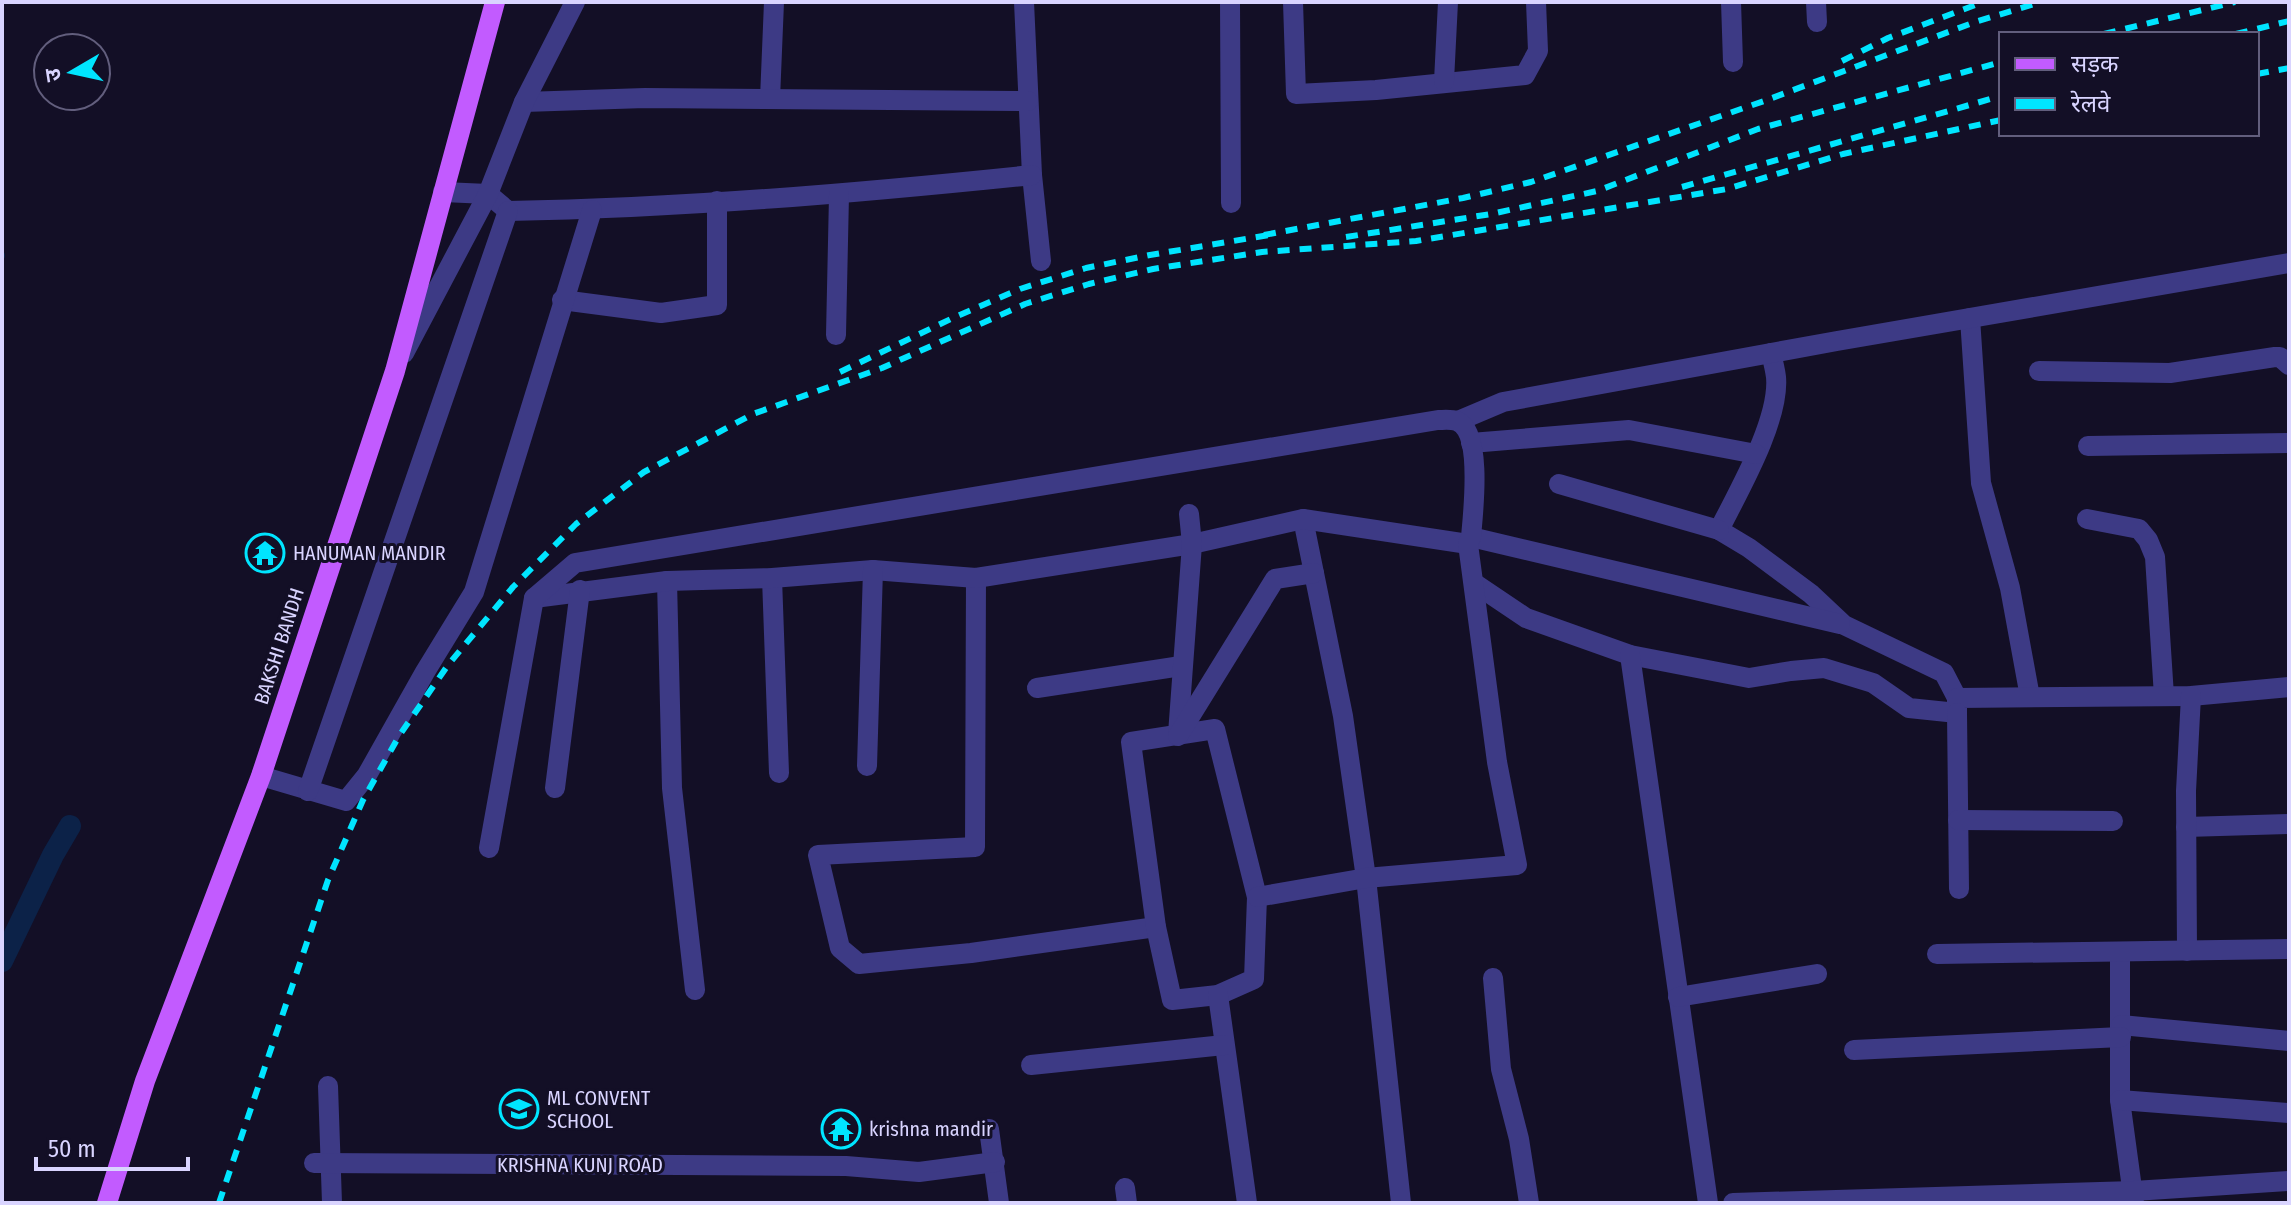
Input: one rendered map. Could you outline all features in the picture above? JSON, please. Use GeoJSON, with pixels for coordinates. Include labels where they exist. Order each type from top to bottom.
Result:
{"type":"FeatureCollection","features":[{"type":"Feature","properties":{"kind":"main road","name":"BAKSHI BANDH"},"geometry":{"type":"LineString","coordinates":[[107,1203],[145,1081],[261,776],[395,371],[495,2]]}},
{"type":"Feature","properties":{"kind":"street"},"geometry":{"type":"LineString","coordinates":[[395,371],[488,194],[524,102],[575,2]]}},
{"type":"Feature","properties":{"kind":"street"},"geometry":{"type":"LineString","coordinates":[[770,99],[774,2]]}},
{"type":"Feature","properties":{"kind":"street"},"geometry":{"type":"LineString","coordinates":[[1024,2],[1032,175],[1041,261]]}},
{"type":"Feature","properties":{"kind":"street"},"geometry":{"type":"LineString","coordinates":[[1230,2],[1231,203]]}},
{"type":"Feature","properties":{"kind":"street"},"geometry":{"type":"LineString","coordinates":[[1293,2],[1296,94],[1376,90],[1525,75],[1538,51],[1536,2]]}},
{"type":"Feature","properties":{"kind":"street"},"geometry":{"type":"LineString","coordinates":[[1444,81],[1448,2]]}},
{"type":"Feature","properties":{"kind":"street"},"geometry":{"type":"LineString","coordinates":[[1731,2],[1733,62]]}},
{"type":"Feature","properties":{"kind":"street"},"geometry":{"type":"LineString","coordinates":[[524,102],[645,98],[1028,101]]}},
{"type":"Feature","properties":{"kind":"street"},"geometry":{"type":"LineString","coordinates":[[443,192],[488,194],[508,211],[592,210],[839,195],[1032,175]]}},
{"type":"Feature","properties":{"kind":"street"},"geometry":{"type":"LineString","coordinates":[[836,335],[839,195]]}},
{"type":"Feature","properties":{"kind":"street"},"geometry":{"type":"LineString","coordinates":[[562,300],[661,313],[717,305],[717,201]]}},
{"type":"Feature","properties":{"kind":"street"},"geometry":{"type":"LineString","coordinates":[[261,776],[346,801],[367,775],[474,592],[592,210]]}},
{"type":"Feature","properties":{"kind":"street"},"geometry":{"type":"LineString","coordinates":[[308,791],[508,211]]}},
{"type":"Feature","properties":{"kind":"street"},"geometry":{"type":"LineString","coordinates":[[489,848],[534,598],[575,563],[1162,464],[1438,420],[1458,421],[1503,402],[2289,263]]}},
{"type":"Feature","properties":{"kind":"street"},"geometry":{"type":"LineString","coordinates":[[1970,318],[1981,483],[2010,588],[2030,697]]}},
{"type":"Feature","properties":{"kind":"street"},"geometry":{"type":"LineString","coordinates":[[1719,530],[1756,454],[1771,413],[1777,380],[1771,353]]}},
{"type":"Feature","properties":{"kind":"street"},"geometry":{"type":"LineString","coordinates":[[2039,371],[2170,373],[2275,357],[2280,357],[2289,365]]}},
{"type":"Feature","properties":{"kind":"street"},"geometry":{"type":"LineString","coordinates":[[1257,897],[1366,878],[1517,865],[1497,762],[1474,583],[1470,541],[1476,489],[1471,443],[1465,427],[1458,421]]}},
{"type":"Feature","properties":{"kind":"street"},"geometry":{"type":"LineString","coordinates":[[1471,443],[1629,430],[1756,454]]}},
{"type":"Feature","properties":{"kind":"street"},"geometry":{"type":"LineString","coordinates":[[2088,446],[2289,443]]}},
{"type":"Feature","properties":{"kind":"street"},"geometry":{"type":"LineString","coordinates":[[1559,484],[1719,530],[1811,594],[1844,625]]}},
{"type":"Feature","properties":{"kind":"street"},"geometry":{"type":"LineString","coordinates":[[1178,736],[1192,544],[1189,514]]}},
{"type":"Feature","properties":{"kind":"street"},"geometry":{"type":"LineString","coordinates":[[534,598],[667,581],[772,578],[873,570],[976,578],[1192,544],[1303,519],[1470,541],[1844,625],[1944,673],[1957,706],[1959,889]]}},
{"type":"Feature","properties":{"kind":"street"},"geometry":{"type":"LineString","coordinates":[[1303,519],[1343,716],[1366,878],[1401,1203]]}},
{"type":"Feature","properties":{"kind":"street"},"geometry":{"type":"LineString","coordinates":[[2087,519],[2139,529],[2148,540],[2155,557],[2164,696]]}},
{"type":"Feature","properties":{"kind":"street"},"geometry":{"type":"LineString","coordinates":[[867,766],[873,570]]}},
{"type":"Feature","properties":{"kind":"street"},"geometry":{"type":"LineString","coordinates":[[1178,736],[1275,579],[1314,573]]}},
{"type":"Feature","properties":{"kind":"street"},"geometry":{"type":"LineString","coordinates":[[772,578],[779,773]]}},
{"type":"Feature","properties":{"kind":"street"},"geometry":{"type":"LineString","coordinates":[[976,578],[975,847],[818,855],[840,948],[859,964],[971,953],[1156,927]]}},
{"type":"Feature","properties":{"kind":"street"},"geometry":{"type":"LineString","coordinates":[[667,581],[672,788],[695,990]]}},
{"type":"Feature","properties":{"kind":"street"},"geometry":{"type":"LineString","coordinates":[[1474,583],[1526,618],[1630,655],[1749,678],[1824,668],[1873,683],[1909,708],[2030,697],[2191,696],[2289,687]]}},
{"type":"Feature","properties":{"kind":"street"},"geometry":{"type":"LineString","coordinates":[[555,788],[580,590]]}},
{"type":"Feature","properties":{"kind":"street"},"geometry":{"type":"LineString","coordinates":[[1630,655],[1708,1203]]}},
{"type":"Feature","properties":{"kind":"street"},"geometry":{"type":"LineString","coordinates":[[1037,688],[1181,666]]}},
{"type":"Feature","properties":{"kind":"street"},"geometry":{"type":"LineString","coordinates":[[2187,951],[2186,827],[2191,696]]}},
{"type":"Feature","properties":{"kind":"street"},"geometry":{"type":"LineString","coordinates":[[1215,729],[1257,897],[1254,979],[1218,995],[1172,1000],[1156,927],[1131,742],[1215,729]]}},
{"type":"Feature","properties":{"kind":"street"},"geometry":{"type":"LineString","coordinates":[[1958,820],[2113,821]]}},
{"type":"Feature","properties":{"kind":"street"},"geometry":{"type":"LineString","coordinates":[[2186,827],[2289,824]]}},
{"type":"Feature","properties":{"kind":"street"},"geometry":{"type":"LineString","coordinates":[[1937,954],[2289,949]]}},
{"type":"Feature","properties":{"kind":"street"},"geometry":{"type":"LineString","coordinates":[[2120,952],[2120,1100],[2134,1197]]}},
{"type":"Feature","properties":{"kind":"street"},"geometry":{"type":"LineString","coordinates":[[1678,997],[1817,974]]}},
{"type":"Feature","properties":{"kind":"street"},"geometry":{"type":"LineString","coordinates":[[1493,978],[1501,1069],[1519,1139],[1529,1203]]}},
{"type":"Feature","properties":{"kind":"street"},"geometry":{"type":"LineString","coordinates":[[1218,995],[1247,1203]]}},
{"type":"Feature","properties":{"kind":"street"},"geometry":{"type":"LineString","coordinates":[[1854,1050],[2121,1031],[2289,1041]]}},
{"type":"Feature","properties":{"kind":"street"},"geometry":{"type":"LineString","coordinates":[[1031,1065],[1224,1045]]}},
{"type":"Feature","properties":{"kind":"street"},"geometry":{"type":"LineString","coordinates":[[328,1086],[323,1163],[332,1203]]}},
{"type":"Feature","properties":{"kind":"street"},"geometry":{"type":"LineString","coordinates":[[2120,1100],[2289,1113]]}},
{"type":"Feature","properties":{"kind":"street"},"geometry":{"type":"LineString","coordinates":[[989,1129],[999,1203]]}},
{"type":"Feature","properties":{"kind":"street","name":"KRISHNA KUNJ ROAD"},"geometry":{"type":"LineString","coordinates":[[323,1163],[846,1166],[919,1172],[995,1162]]}},
{"type":"Feature","properties":{"kind":"street"},"geometry":{"type":"LineString","coordinates":[[1733,1203],[2134,1197],[2289,1181]]}},
{"type":"Feature","properties":{"kind":"waterway"},"geometry":{"type":"LineString","coordinates":[[2,961],[70,826]]}},
{"type":"Feature","properties":{"kind":"railway"},"geometry":{"type":"LineString","coordinates":[[1842,61],[1888,38],[1983,2]]}},
{"type":"Feature","properties":{"kind":"railway"},"geometry":{"type":"LineString","coordinates":[[1264,235],[1463,198],[1531,182],[1764,101],[1975,22],[2041,2]]}},
{"type":"Feature","properties":{"kind":"railway"},"geometry":{"type":"LineString","coordinates":[[2112,32],[2235,2]]}},
{"type":"Feature","properties":{"kind":"railway"},"geometry":{"type":"LineString","coordinates":[[2244,32],[2289,21]]}},
{"type":"Feature","properties":{"kind":"railway"},"geometry":{"type":"LineString","coordinates":[[1346,237],[1491,214],[1597,191],[1758,129],[1999,63]]}},
{"type":"Feature","properties":{"kind":"railway"},"geometry":{"type":"LineString","coordinates":[[2259,74],[2289,68]]}},
{"type":"Feature","properties":{"kind":"railway"},"geometry":{"type":"LineString","coordinates":[[1682,187],[1999,97]]}},
{"type":"Feature","properties":{"kind":"railway"},"geometry":{"type":"LineString","coordinates":[[219,1203],[328,880],[363,800],[399,736],[448,665],[513,587],[576,524],[644,472],[753,414],[882,368],[1025,304],[1089,284],[1153,269],[1262,252],[1416,241],[1727,189],[1843,154],[1999,120]]}},
{"type":"Feature","properties":{"kind":"railway"},"geometry":{"type":"LineString","coordinates":[[840,372],[1020,289],[1086,268],[1275,234]]}},
{"type":"Feature","properties":{"kind":"place","name":"HANUMAN MANDIR"},"geometry":{"type":"Point","coordinates":[265,553]}},
{"type":"Feature","properties":{"kind":"place","name":"ML CONVENT SCHOOL"},"geometry":{"type":"Point","coordinates":[519,1109]}},
{"type":"Feature","properties":{"kind":"place","name":"krishna mandir"},"geometry":{"type":"Point","coordinates":[841,1129]}}]}
